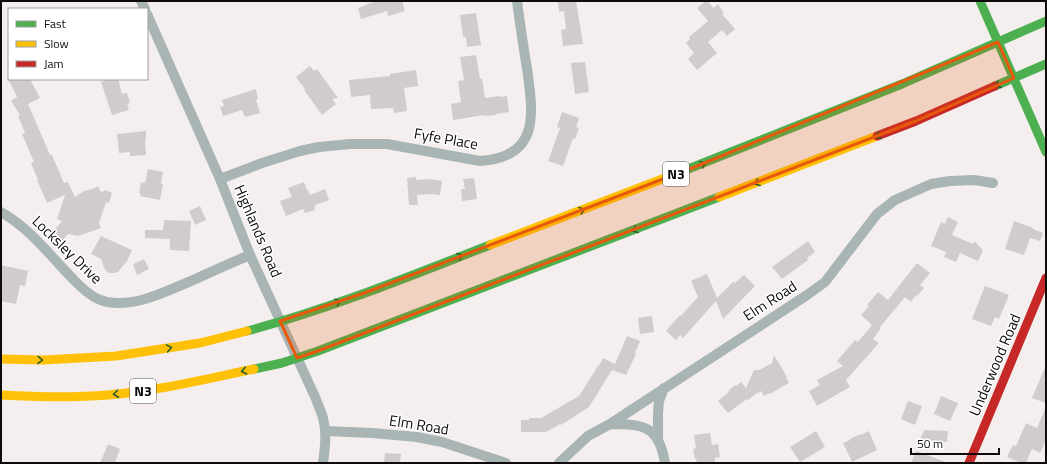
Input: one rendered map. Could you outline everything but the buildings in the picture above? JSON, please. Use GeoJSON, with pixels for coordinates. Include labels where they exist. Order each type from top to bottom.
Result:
{"type":"FeatureCollection","features":[{"type":"Feature","properties":{"kind":"main road"},"geometry":{"type":"LineString","coordinates":[[980,1],[1046,152]]}},
{"type":"Feature","properties":{"kind":"main road","name":"N3"},"geometry":{"type":"LineString","coordinates":[[1,359],[44,360],[116,356],[200,343],[268,325],[371,290],[697,166],[902,84],[1046,21]]}},
{"type":"Feature","properties":{"kind":"main road","name":"N3"},"geometry":{"type":"LineString","coordinates":[[1,395],[43,397],[107,395],[163,388],[282,362],[318,351],[916,121],[1046,64]]}},
{"type":"Feature","properties":{"kind":"main road","name":"Underwood Road"},"geometry":{"type":"LineString","coordinates":[[969,463],[1046,278]]}},
{"type":"Feature","properties":{"kind":"street","name":"Fyfe Place"},"geometry":{"type":"LineString","coordinates":[[220,179],[262,163],[300,151],[319,147],[350,144],[387,144],[480,161],[493,160],[512,152],[525,138],[531,120],[530,89],[517,1]]}},
{"type":"Feature","properties":{"kind":"street","name":"Highlands Road"},"geometry":{"type":"LineString","coordinates":[[148,16],[220,179],[250,255],[316,399],[323,417],[325,431],[325,446],[322,463]]}},
{"type":"Feature","properties":{"kind":"street","name":"Elm Road"},"geometry":{"type":"LineString","coordinates":[[559,463],[588,436],[610,424],[807,295],[824,282],[877,214],[895,200],[930,184],[974,180],[993,183]]}},
{"type":"Feature","properties":{"kind":"street","name":"Locksley Drive"},"geometry":{"type":"LineString","coordinates":[[1,212],[9,216],[27,230],[79,285],[94,297],[105,302],[119,304],[137,302],[154,297],[250,255]]}},
{"type":"Feature","properties":{"kind":"street"},"geometry":{"type":"LineString","coordinates":[[658,440],[659,401],[664,388]]}},
{"type":"Feature","properties":{"kind":"street"},"geometry":{"type":"LineString","coordinates":[[610,424],[638,425],[652,432],[658,440],[665,463]]}},
{"type":"Feature","properties":{"kind":"street","name":"Elm Road"},"geometry":{"type":"LineString","coordinates":[[325,431],[417,437],[442,442],[506,463]]}},
{"type":"Feature","properties":{"kind":"highlighted area"},"geometry":{"type":"Polygon","coordinates":[[[998,42],[1014,78],[916,121],[297,358],[280,321],[364,293],[697,166],[998,42]]]}},
{"type":"Feature","properties":{"kind":"traffic: fast"},"geometry":{"type":"LineString","coordinates":[[980,1],[1046,152]]}},
{"type":"Feature","properties":{"kind":"traffic: fast"},"geometry":{"type":"LineString","coordinates":[[678,173],[902,84],[1046,21]]}},
{"type":"Feature","properties":{"kind":"traffic: fast"},"geometry":{"type":"LineString","coordinates":[[995,86],[1046,64]]}},
{"type":"Feature","properties":{"kind":"traffic: fast"},"geometry":{"type":"LineString","coordinates":[[254,369],[282,363],[318,351],[719,197]]}},
{"type":"Feature","properties":{"kind":"traffic: fast"},"geometry":{"type":"LineString","coordinates":[[247,331],[309,313],[490,245]]}},
{"type":"Feature","properties":{"kind":"traffic: slow"},"geometry":{"type":"LineString","coordinates":[[719,197],[877,136]]}},
{"type":"Feature","properties":{"kind":"traffic: slow"},"geometry":{"type":"LineString","coordinates":[[490,245],[678,173]]}},
{"type":"Feature","properties":{"kind":"traffic: slow"},"geometry":{"type":"LineString","coordinates":[[1,359],[44,360],[116,356],[200,343],[247,331]]}},
{"type":"Feature","properties":{"kind":"traffic: slow"},"geometry":{"type":"LineString","coordinates":[[1,395],[68,397],[126,393],[145,391],[254,369]]}},
{"type":"Feature","properties":{"kind":"traffic: jam"},"geometry":{"type":"LineString","coordinates":[[877,136],[916,121],[995,86]]}},
{"type":"Feature","properties":{"kind":"traffic: jam"},"geometry":{"type":"LineString","coordinates":[[969,463],[1046,278]]}}]}
